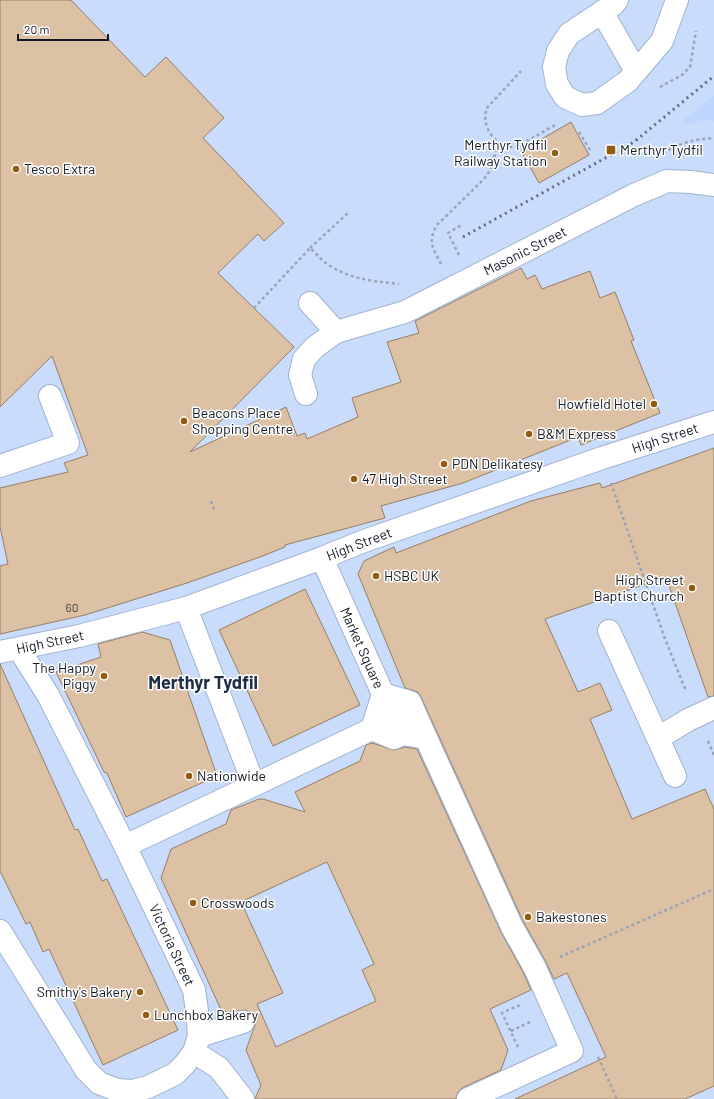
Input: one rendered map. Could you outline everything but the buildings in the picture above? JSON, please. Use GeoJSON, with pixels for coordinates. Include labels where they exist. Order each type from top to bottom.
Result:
{"type":"FeatureCollection","features":[{"type":"Feature","properties":{"kind":"street"},"geometry":{"type":"LineString","coordinates":[[636,71],[610,6],[569,34],[558,51],[554,67],[557,84],[565,97],[582,105],[597,103],[628,81],[662,41],[677,0]]}},
{"type":"Feature","properties":{"kind":"street","name":"Masonic Street"},"geometry":{"type":"LineString","coordinates":[[306,394],[300,375],[304,359],[315,347],[336,332],[405,312],[634,195],[667,181],[714,185]]}},
{"type":"Feature","properties":{"kind":"street"},"geometry":{"type":"LineString","coordinates":[[310,303],[336,332]]}},
{"type":"Feature","properties":{"kind":"street"},"geometry":{"type":"LineString","coordinates":[[0,466],[68,443],[50,396]]}},
{"type":"Feature","properties":{"kind":"street","name":"High Street"},"geometry":{"type":"LineString","coordinates":[[10,650],[79,636],[186,608],[364,541],[602,458],[714,422]]}},
{"type":"Feature","properties":{"kind":"street","name":"Market Square"},"geometry":{"type":"LineString","coordinates":[[322,558],[383,694],[372,729]]}},
{"type":"Feature","properties":{"kind":"street"},"geometry":{"type":"LineString","coordinates":[[186,608],[254,785]]}},
{"type":"Feature","properties":{"kind":"street"},"geometry":{"type":"LineString","coordinates":[[609,631],[675,776]]}},
{"type":"Feature","properties":{"kind":"street","name":"Victoria Street"},"geometry":{"type":"LineString","coordinates":[[10,650],[48,695],[125,846],[194,990],[197,1044]]}},
{"type":"Feature","properties":{"kind":"street"},"geometry":{"type":"LineString","coordinates":[[383,694],[403,734]]}},
{"type":"Feature","properties":{"kind":"street"},"geometry":{"type":"LineString","coordinates":[[383,694],[410,702],[512,927],[536,968],[572,1051],[468,1099]]}},
{"type":"Feature","properties":{"kind":"street"},"geometry":{"type":"LineString","coordinates":[[658,738],[688,720],[706,712]]}},
{"type":"Feature","properties":{"kind":"street"},"geometry":{"type":"LineString","coordinates":[[125,846],[372,729],[394,738],[403,734],[426,738]]}},
{"type":"Feature","properties":{"kind":"street"},"geometry":{"type":"LineString","coordinates":[[0,931],[86,1070],[99,1083],[117,1090],[133,1091],[148,1087],[175,1074],[185,1064],[197,1044],[243,1022]]}},
{"type":"Feature","properties":{"kind":"street"},"geometry":{"type":"LineString","coordinates":[[197,1044],[243,1099]]}},
{"type":"Feature","properties":{"kind":"path"},"geometry":{"type":"LineString","coordinates":[[521,71],[486,109],[485,121],[489,132],[498,143],[510,147],[520,145],[560,122]]}},
{"type":"Feature","properties":{"kind":"path"},"geometry":{"type":"LineString","coordinates":[[577,127],[590,150]]}},
{"type":"Feature","properties":{"kind":"path"},"geometry":{"type":"LineString","coordinates":[[687,142],[714,138]]}},
{"type":"Feature","properties":{"kind":"path"},"geometry":{"type":"LineString","coordinates":[[444,270],[432,246],[431,235],[437,225],[484,179],[491,169],[498,143]]}},
{"type":"Feature","properties":{"kind":"path"},"geometry":{"type":"LineString","coordinates":[[254,308],[310,248],[348,213]]}},
{"type":"Feature","properties":{"kind":"path"},"geometry":{"type":"LineString","coordinates":[[461,261],[448,233],[463,224]]}},
{"type":"Feature","properties":{"kind":"path"},"geometry":{"type":"LineString","coordinates":[[310,248],[325,263],[341,272],[361,279],[400,284]]}},
{"type":"Feature","properties":{"kind":"path"},"geometry":{"type":"LineString","coordinates":[[602,458],[665,639],[688,698],[706,712]]}},
{"type":"Feature","properties":{"kind":"path"},"geometry":{"type":"LineString","coordinates":[[211,501],[214,512]]}},
{"type":"Feature","properties":{"kind":"path"},"geometry":{"type":"LineString","coordinates":[[536,968],[714,889]]}},
{"type":"Feature","properties":{"kind":"path"},"geometry":{"type":"LineString","coordinates":[[529,1071],[502,1013],[547,994]]}},
{"type":"Feature","properties":{"kind":"shaded area"},"geometry":{"type":"Polygon","coordinates":[[[0,0],[714,0],[714,1099],[0,1099],[0,0]]]}},
{"type":"Feature","properties":{"kind":"shaded area"},"geometry":{"type":"Polygon","coordinates":[[[714,96],[714,121],[702,120],[687,125],[683,120],[714,96]]]}},
{"type":"Feature","properties":{"kind":"railway"},"geometry":{"type":"LineString","coordinates":[[463,237],[634,142],[714,76]]}},
{"type":"Feature","properties":{"kind":"place","name":"Merthyr Tydfil"},"geometry":{"type":"Point","coordinates":[611,150]}},
{"type":"Feature","properties":{"kind":"place","name":"Merthyr Tydfil Railway Station"},"geometry":{"type":"Point","coordinates":[555,153]}},
{"type":"Feature","properties":{"kind":"place","name":"Tesco Extra"},"geometry":{"type":"Point","coordinates":[16,169]}},
{"type":"Feature","properties":{"kind":"place","name":"Howfield Hotel"},"geometry":{"type":"Point","coordinates":[654,404]}},
{"type":"Feature","properties":{"kind":"place","name":"Beacons Place Shopping Centre"},"geometry":{"type":"Point","coordinates":[184,421]}},
{"type":"Feature","properties":{"kind":"place","name":"B&M Express"},"geometry":{"type":"Point","coordinates":[529,434]}},
{"type":"Feature","properties":{"kind":"place","name":"PDN Delikatesy"},"geometry":{"type":"Point","coordinates":[444,464]}},
{"type":"Feature","properties":{"kind":"place","name":"47 High Street"},"geometry":{"type":"Point","coordinates":[354,479]}},
{"type":"Feature","properties":{"kind":"place","name":"HSBC UK"},"geometry":{"type":"Point","coordinates":[376,576]}},
{"type":"Feature","properties":{"kind":"place","name":"High Street Baptist Church"},"geometry":{"type":"Point","coordinates":[692,588]}},
{"type":"Feature","properties":{"kind":"place","name":"The Happy Piggy"},"geometry":{"type":"Point","coordinates":[104,676]}},
{"type":"Feature","properties":{"kind":"place","name":"Nationwide"},"geometry":{"type":"Point","coordinates":[189,776]}},
{"type":"Feature","properties":{"kind":"place","name":"Crosswoods"},"geometry":{"type":"Point","coordinates":[193,903]}},
{"type":"Feature","properties":{"kind":"place","name":"Bakestones"},"geometry":{"type":"Point","coordinates":[528,917]}},
{"type":"Feature","properties":{"kind":"place","name":"Smithy's Bakery"},"geometry":{"type":"Point","coordinates":[140,992]}},
{"type":"Feature","properties":{"kind":"place","name":"Lunchbox Bakery"},"geometry":{"type":"Point","coordinates":[146,1015]}},
{"type":"Feature","properties":{"kind":"district","name":"Merthyr Tydfil"},"geometry":{"type":"Point","coordinates":[203,683]}}]}
